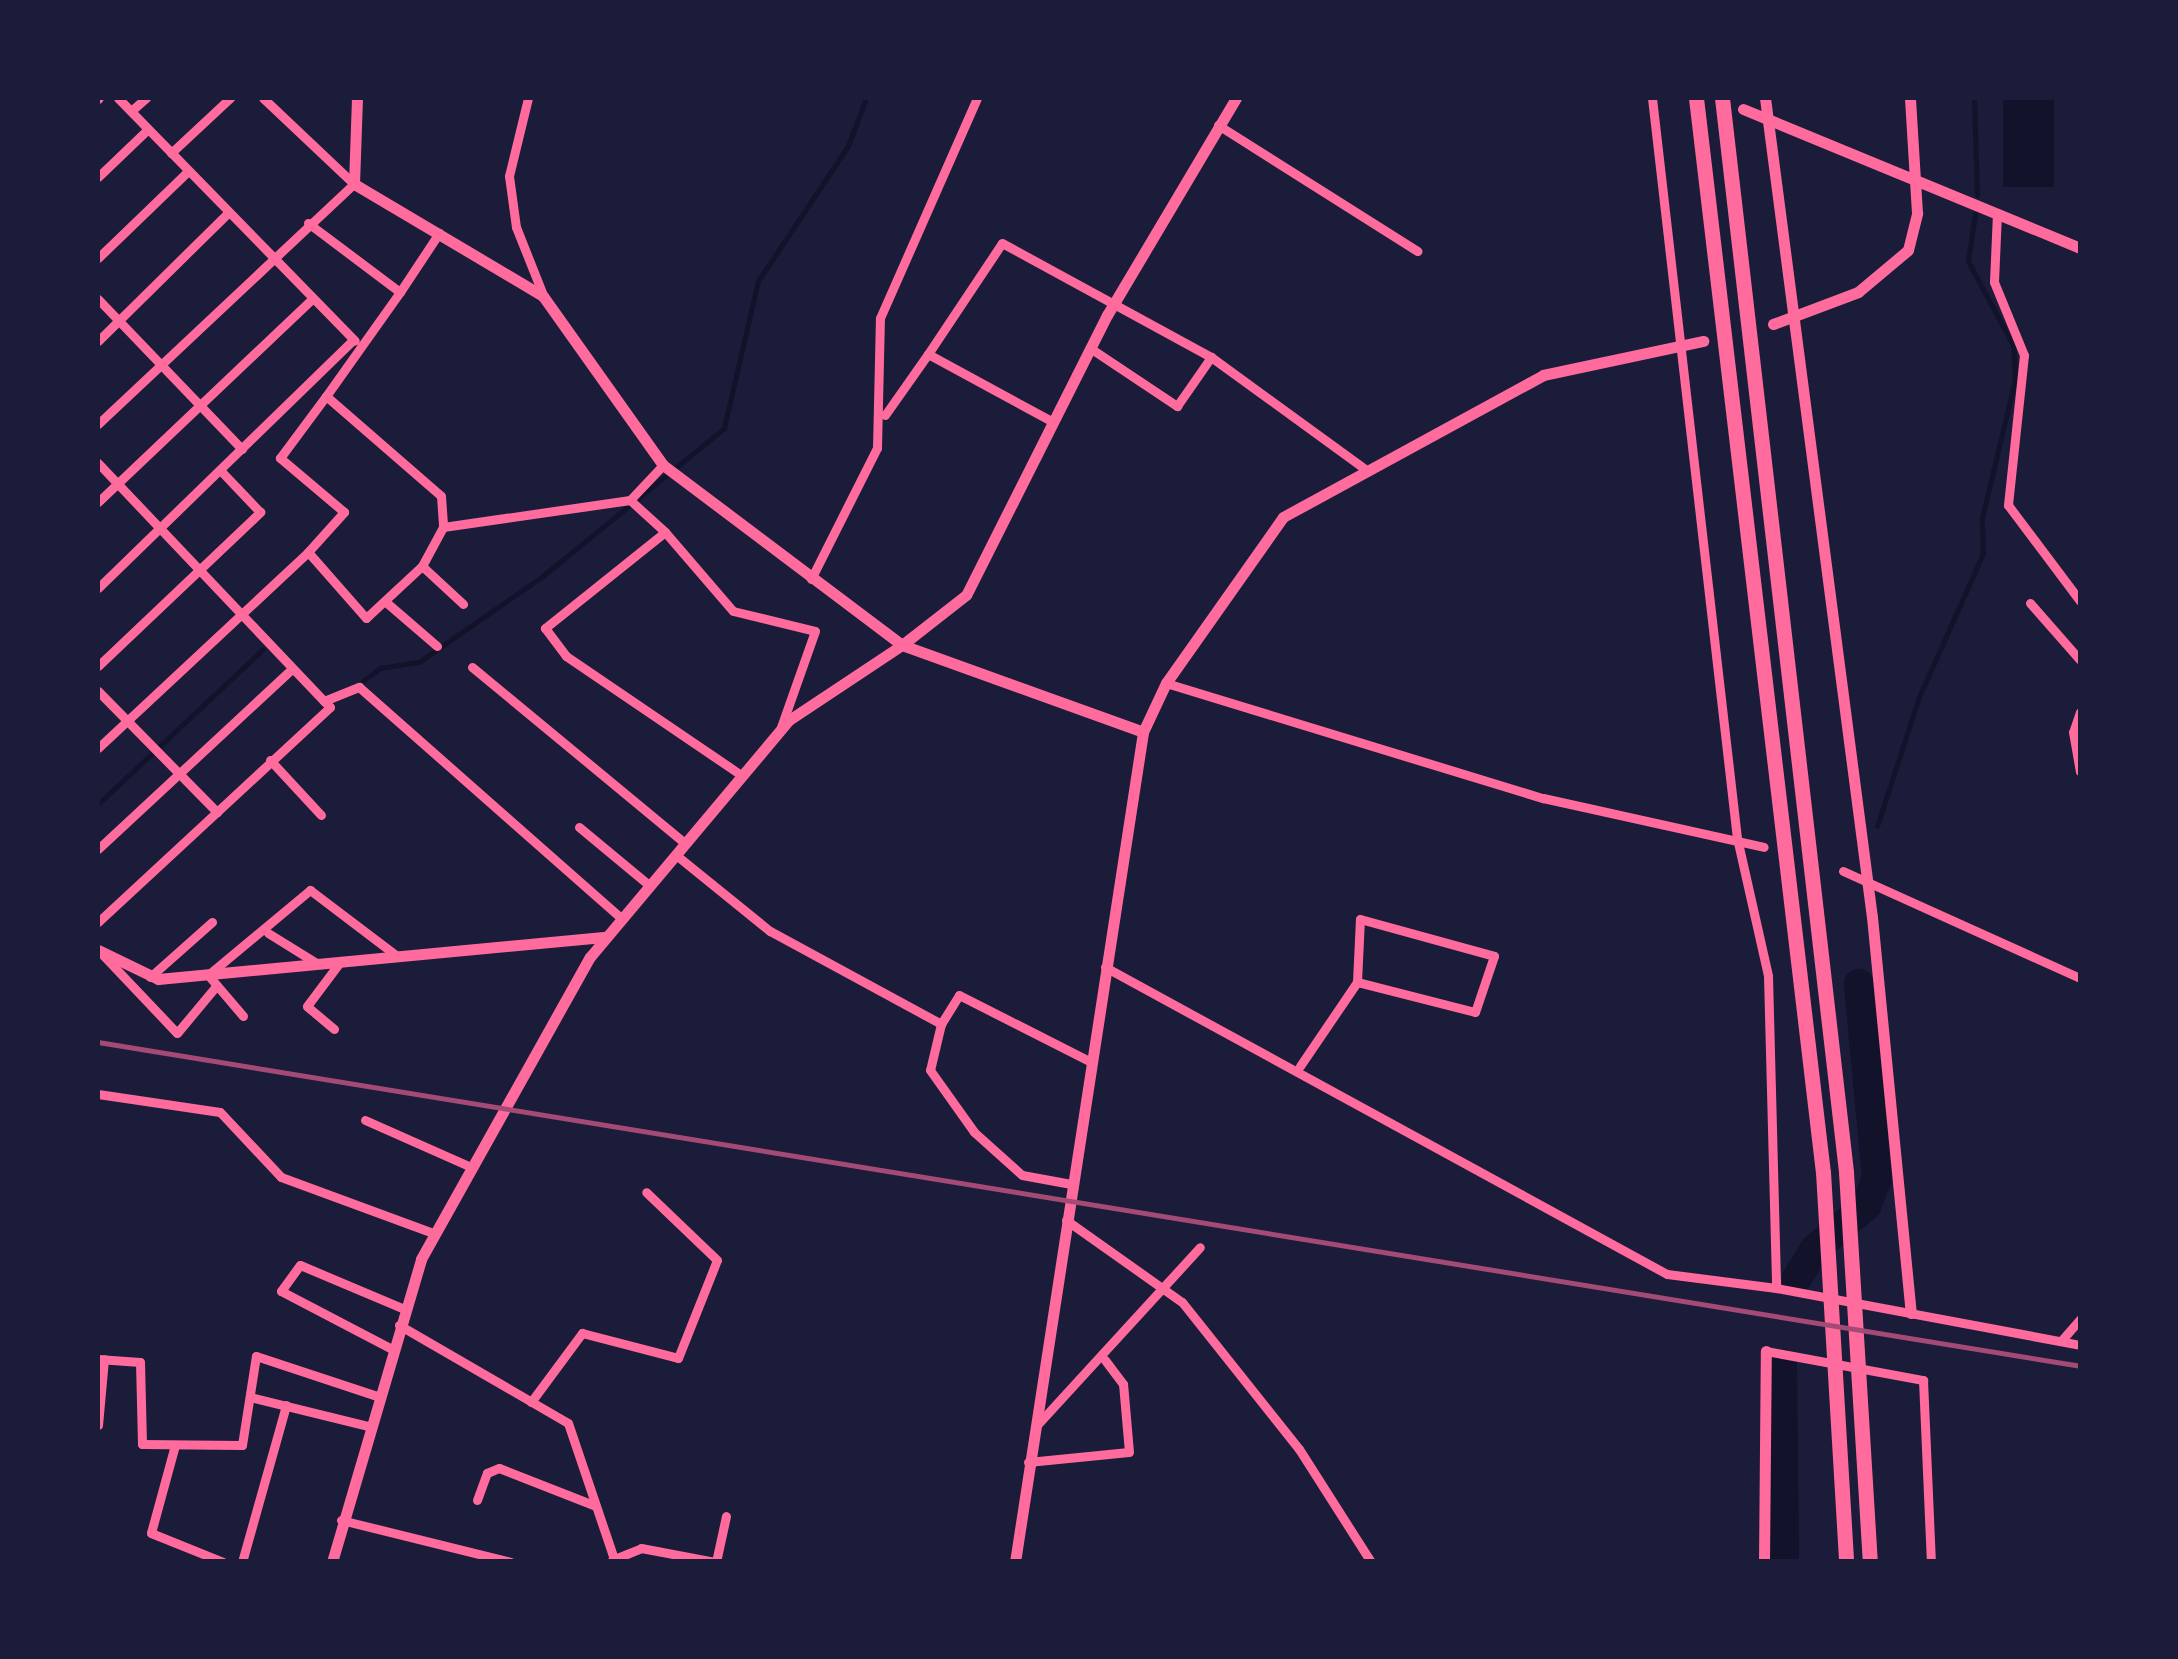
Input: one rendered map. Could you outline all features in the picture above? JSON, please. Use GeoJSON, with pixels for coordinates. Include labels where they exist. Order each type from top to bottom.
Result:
{"type":"FeatureCollection","features":[{"type":"Feature","properties":{"kind":"highway"},"geometry":{"type":"LineString","coordinates":[[1696,98],[1784,826],[1840,1380],[1846,1562]]}},
{"type":"Feature","properties":{"kind":"highway"},"geometry":{"type":"LineString","coordinates":[[1722,98],[1808,830],[1864,1380],[1870,1562]]}},
{"type":"Feature","properties":{"kind":"street"},"geometry":{"type":"LineString","coordinates":[[118,98],[357,343]]}},
{"type":"Feature","properties":{"kind":"street"},"geometry":{"type":"LineString","coordinates":[[131,111],[146,98]]}},
{"type":"Feature","properties":{"kind":"street"},"geometry":{"type":"LineString","coordinates":[[172,153],[230,98]]}},
{"type":"Feature","properties":{"kind":"street"},"geometry":{"type":"LineString","coordinates":[[263,98],[354,184],[543,296]]}},
{"type":"Feature","properties":{"kind":"street"},"geometry":{"type":"LineString","coordinates":[[98,424],[308,223],[354,184],[357,98]]}},
{"type":"Feature","properties":{"kind":"street"},"geometry":{"type":"LineString","coordinates":[[528,98],[508,176],[516,227],[543,296],[662,465],[902,646],[1143,732]]}},
{"type":"Feature","properties":{"kind":"street"},"geometry":{"type":"LineString","coordinates":[[885,415],[880,318],[977,98]]}},
{"type":"Feature","properties":{"kind":"street"},"geometry":{"type":"LineString","coordinates":[[332,1562],[397,1324],[433,1234],[606,937],[676,855],[737,772],[780,730],[902,646],[966,595],[1116,299],[1236,98]]}},
{"type":"Feature","properties":{"kind":"street"},"geometry":{"type":"LineString","coordinates":[[1652,98],[1675,344],[1737,838],[1768,976],[1776,1288]]}},
{"type":"Feature","properties":{"kind":"street"},"geometry":{"type":"LineString","coordinates":[[1765,98],[1866,879],[1911,1314]]}},
{"type":"Feature","properties":{"kind":"street"},"geometry":{"type":"LineString","coordinates":[[1773,324],[1886,276],[1908,250],[1916,180],[1910,98]]}},
{"type":"Feature","properties":{"kind":"street"},"geometry":{"type":"LineString","coordinates":[[1743,109],[2080,248]]}},
{"type":"Feature","properties":{"kind":"street"},"geometry":{"type":"LineString","coordinates":[[1218,126],[1417,251]]}},
{"type":"Feature","properties":{"kind":"street"},"geometry":{"type":"LineString","coordinates":[[98,177],[148,128]]}},
{"type":"Feature","properties":{"kind":"street"},"geometry":{"type":"LineString","coordinates":[[98,258],[188,171]]}},
{"type":"Feature","properties":{"kind":"street"},"geometry":{"type":"LineString","coordinates":[[98,341],[228,213]]}},
{"type":"Feature","properties":{"kind":"street"},"geometry":{"type":"LineString","coordinates":[[1997,213],[1994,282],[2024,375],[2008,505],[2080,601]]}},
{"type":"Feature","properties":{"kind":"street"},"geometry":{"type":"LineString","coordinates":[[308,223],[400,292]]}},
{"type":"Feature","properties":{"kind":"street"},"geometry":{"type":"LineString","coordinates":[[98,588],[357,343],[400,292],[439,233]]}},
{"type":"Feature","properties":{"kind":"street"},"geometry":{"type":"LineString","coordinates":[[811,578],[885,415],[1002,244],[1116,299],[1210,357],[1368,471]]}},
{"type":"Feature","properties":{"kind":"street"},"geometry":{"type":"LineString","coordinates":[[98,299],[242,449]]}},
{"type":"Feature","properties":{"kind":"street"},"geometry":{"type":"LineString","coordinates":[[98,502],[312,299]]}},
{"type":"Feature","properties":{"kind":"street"},"geometry":{"type":"LineString","coordinates":[[1015,1562],[1070,1184],[1143,732],[1166,683],[1268,531],[1543,375],[1703,341]]}},
{"type":"Feature","properties":{"kind":"street"},"geometry":{"type":"LineString","coordinates":[[98,748],[308,552],[344,512],[280,458],[326,396],[357,343]]}},
{"type":"Feature","properties":{"kind":"street"},"geometry":{"type":"LineString","coordinates":[[1090,348],[1176,406],[1210,357]]}},
{"type":"Feature","properties":{"kind":"street"},"geometry":{"type":"LineString","coordinates":[[928,354],[1054,422]]}},
{"type":"Feature","properties":{"kind":"street"},"geometry":{"type":"LineString","coordinates":[[308,552],[366,618],[422,566],[443,527],[441,496],[326,396]]}},
{"type":"Feature","properties":{"kind":"street"},"geometry":{"type":"LineString","coordinates":[[98,463],[330,707],[98,922]]}},
{"type":"Feature","properties":{"kind":"street"},"geometry":{"type":"LineString","coordinates":[[443,527],[630,500],[662,465]]}},
{"type":"Feature","properties":{"kind":"street"},"geometry":{"type":"LineString","coordinates":[[98,666],[260,512],[220,470]]}},
{"type":"Feature","properties":{"kind":"street"},"geometry":{"type":"LineString","coordinates":[[630,500],[665,532],[733,611],[816,631],[780,730]]}},
{"type":"Feature","properties":{"kind":"street"},"geometry":{"type":"LineString","coordinates":[[665,532],[545,628],[566,656],[737,772]]}},
{"type":"Feature","properties":{"kind":"street"},"geometry":{"type":"LineString","coordinates":[[422,566],[464,604]]}},
{"type":"Feature","properties":{"kind":"street"},"geometry":{"type":"LineString","coordinates":[[386,603],[437,646]]}},
{"type":"Feature","properties":{"kind":"street"},"geometry":{"type":"LineString","coordinates":[[2030,603],[2080,660]]}},
{"type":"Feature","properties":{"kind":"street"},"geometry":{"type":"LineString","coordinates":[[472,666],[685,843]]}},
{"type":"Feature","properties":{"kind":"street"},"geometry":{"type":"LineString","coordinates":[[98,848],[292,669]]}},
{"type":"Feature","properties":{"kind":"street"},"geometry":{"type":"LineString","coordinates":[[1166,683],[1543,798],[1764,846]]}},
{"type":"Feature","properties":{"kind":"street"},"geometry":{"type":"LineString","coordinates":[[324,701],[358,687],[622,920]]}},
{"type":"Feature","properties":{"kind":"street"},"geometry":{"type":"LineString","coordinates":[[98,692],[216,812]]}},
{"type":"Feature","properties":{"kind":"street"},"geometry":{"type":"LineString","coordinates":[[2080,712],[2073,732],[2080,770]]}},
{"type":"Feature","properties":{"kind":"street"},"geometry":{"type":"LineString","coordinates":[[270,760],[321,815]]}},
{"type":"Feature","properties":{"kind":"street"},"geometry":{"type":"LineString","coordinates":[[579,826],[650,886]]}},
{"type":"Feature","properties":{"kind":"street"},"geometry":{"type":"LineString","coordinates":[[676,855],[770,931],[941,1024]]}},
{"type":"Feature","properties":{"kind":"street"},"geometry":{"type":"LineString","coordinates":[[1843,871],[2080,978]]}},
{"type":"Feature","properties":{"kind":"street"},"geometry":{"type":"LineString","coordinates":[[98,950],[178,1033],[212,980],[246,939],[268,933],[310,890],[397,956]]}},
{"type":"Feature","properties":{"kind":"street"},"geometry":{"type":"LineString","coordinates":[[1300,1066],[1356,982],[1360,919],[1494,956],[1475,1012],[1356,982]]}},
{"type":"Feature","properties":{"kind":"street"},"geometry":{"type":"LineString","coordinates":[[148,978],[212,922]]}},
{"type":"Feature","properties":{"kind":"street"},"geometry":{"type":"LineString","coordinates":[[268,933],[318,964]]}},
{"type":"Feature","properties":{"kind":"street"},"geometry":{"type":"LineString","coordinates":[[98,950],[148,978],[212,980],[318,964],[606,937]]}},
{"type":"Feature","properties":{"kind":"street"},"geometry":{"type":"LineString","coordinates":[[334,1029],[307,1006],[340,962]]}},
{"type":"Feature","properties":{"kind":"street"},"geometry":{"type":"LineString","coordinates":[[1105,967],[1300,1066],[1376,1121],[1668,1274],[1776,1288],[2080,1344]]}},
{"type":"Feature","properties":{"kind":"street"},"geometry":{"type":"LineString","coordinates":[[212,980],[244,1016]]}},
{"type":"Feature","properties":{"kind":"street"},"geometry":{"type":"LineString","coordinates":[[1070,1184],[1022,1175],[974,1132],[930,1070],[941,1024],[959,995],[1089,1061]]}},
{"type":"Feature","properties":{"kind":"street"},"geometry":{"type":"LineString","coordinates":[[98,1094],[220,1112],[281,1178],[433,1234]]}},
{"type":"Feature","properties":{"kind":"street"},"geometry":{"type":"LineString","coordinates":[[365,1120],[471,1167]]}},
{"type":"Feature","properties":{"kind":"street"},"geometry":{"type":"LineString","coordinates":[[531,1402],[582,1333],[678,1358],[717,1260],[646,1192]]}},
{"type":"Feature","properties":{"kind":"street"},"geometry":{"type":"LineString","coordinates":[[1066,1220],[1164,1289],[1299,1449],[1370,1562]]}},
{"type":"Feature","properties":{"kind":"street"},"geometry":{"type":"LineString","coordinates":[[1034,1428],[1105,1360],[1200,1247]]}},
{"type":"Feature","properties":{"kind":"street"},"geometry":{"type":"LineString","coordinates":[[390,1348],[281,1291],[300,1264],[402,1308]]}},
{"type":"Feature","properties":{"kind":"street"},"geometry":{"type":"LineString","coordinates":[[2061,1341],[2080,1319]]}},
{"type":"Feature","properties":{"kind":"street"},"geometry":{"type":"LineString","coordinates":[[397,1324],[531,1402],[577,1436],[613,1560],[641,1548],[716,1562],[726,1516]]}},
{"type":"Feature","properties":{"kind":"street"},"geometry":{"type":"LineString","coordinates":[[1764,1562],[1766,1351],[1923,1380],[1932,1562]]}},
{"type":"Feature","properties":{"kind":"street"},"geometry":{"type":"LineString","coordinates":[[98,1425],[101,1359],[140,1362],[142,1444],[242,1445],[256,1356],[377,1396]]}},
{"type":"Feature","properties":{"kind":"street"},"geometry":{"type":"LineString","coordinates":[[1028,1462],[1129,1452],[1123,1384],[1105,1360]]}},
{"type":"Feature","properties":{"kind":"street"},"geometry":{"type":"LineString","coordinates":[[250,1397],[368,1426]]}},
{"type":"Feature","properties":{"kind":"street"},"geometry":{"type":"LineString","coordinates":[[242,1562],[286,1405]]}},
{"type":"Feature","properties":{"kind":"street"},"geometry":{"type":"LineString","coordinates":[[175,1445],[151,1533],[223,1562]]}},
{"type":"Feature","properties":{"kind":"street"},"geometry":{"type":"LineString","coordinates":[[476,1500],[487,1473],[499,1468],[596,1506]]}},
{"type":"Feature","properties":{"kind":"street"},"geometry":{"type":"LineString","coordinates":[[341,1520],[511,1562]]}},
{"type":"Feature","properties":{"kind":"shaded area"},"geometry":{"type":"Polygon","coordinates":[[[2003,98],[2054,98],[2054,187],[2003,187],[2003,98]]]}},
{"type":"Feature","properties":{"kind":"waterway"},"geometry":{"type":"LineString","coordinates":[[363,681],[380,668],[419,662],[544,575],[724,428],[758,281],[848,146],[866,98]]}},
{"type":"Feature","properties":{"kind":"waterway"},"geometry":{"type":"LineString","coordinates":[[1974,98],[1977,195]]}},
{"type":"Feature","properties":{"kind":"waterway"},"geometry":{"type":"LineString","coordinates":[[1877,826],[1919,697],[1983,553],[1982,518],[2015,380],[2013,345],[1968,261],[1975,214]]}},
{"type":"Feature","properties":{"kind":"waterway"},"geometry":{"type":"LineString","coordinates":[[98,804],[263,649]]}},
{"type":"Feature","properties":{"kind":"waterway"},"geometry":{"type":"LineString","coordinates":[[1797,1278],[1815,1249],[1866,1206],[1877,1179],[1859,984]]}},
{"type":"Feature","properties":{"kind":"waterway"},"geometry":{"type":"LineString","coordinates":[[1782,1364],[1784,1562]]}},
{"type":"Feature","properties":{"kind":"railway"},"geometry":{"type":"LineString","coordinates":[[98,1042],[2080,1366]]}}]}
